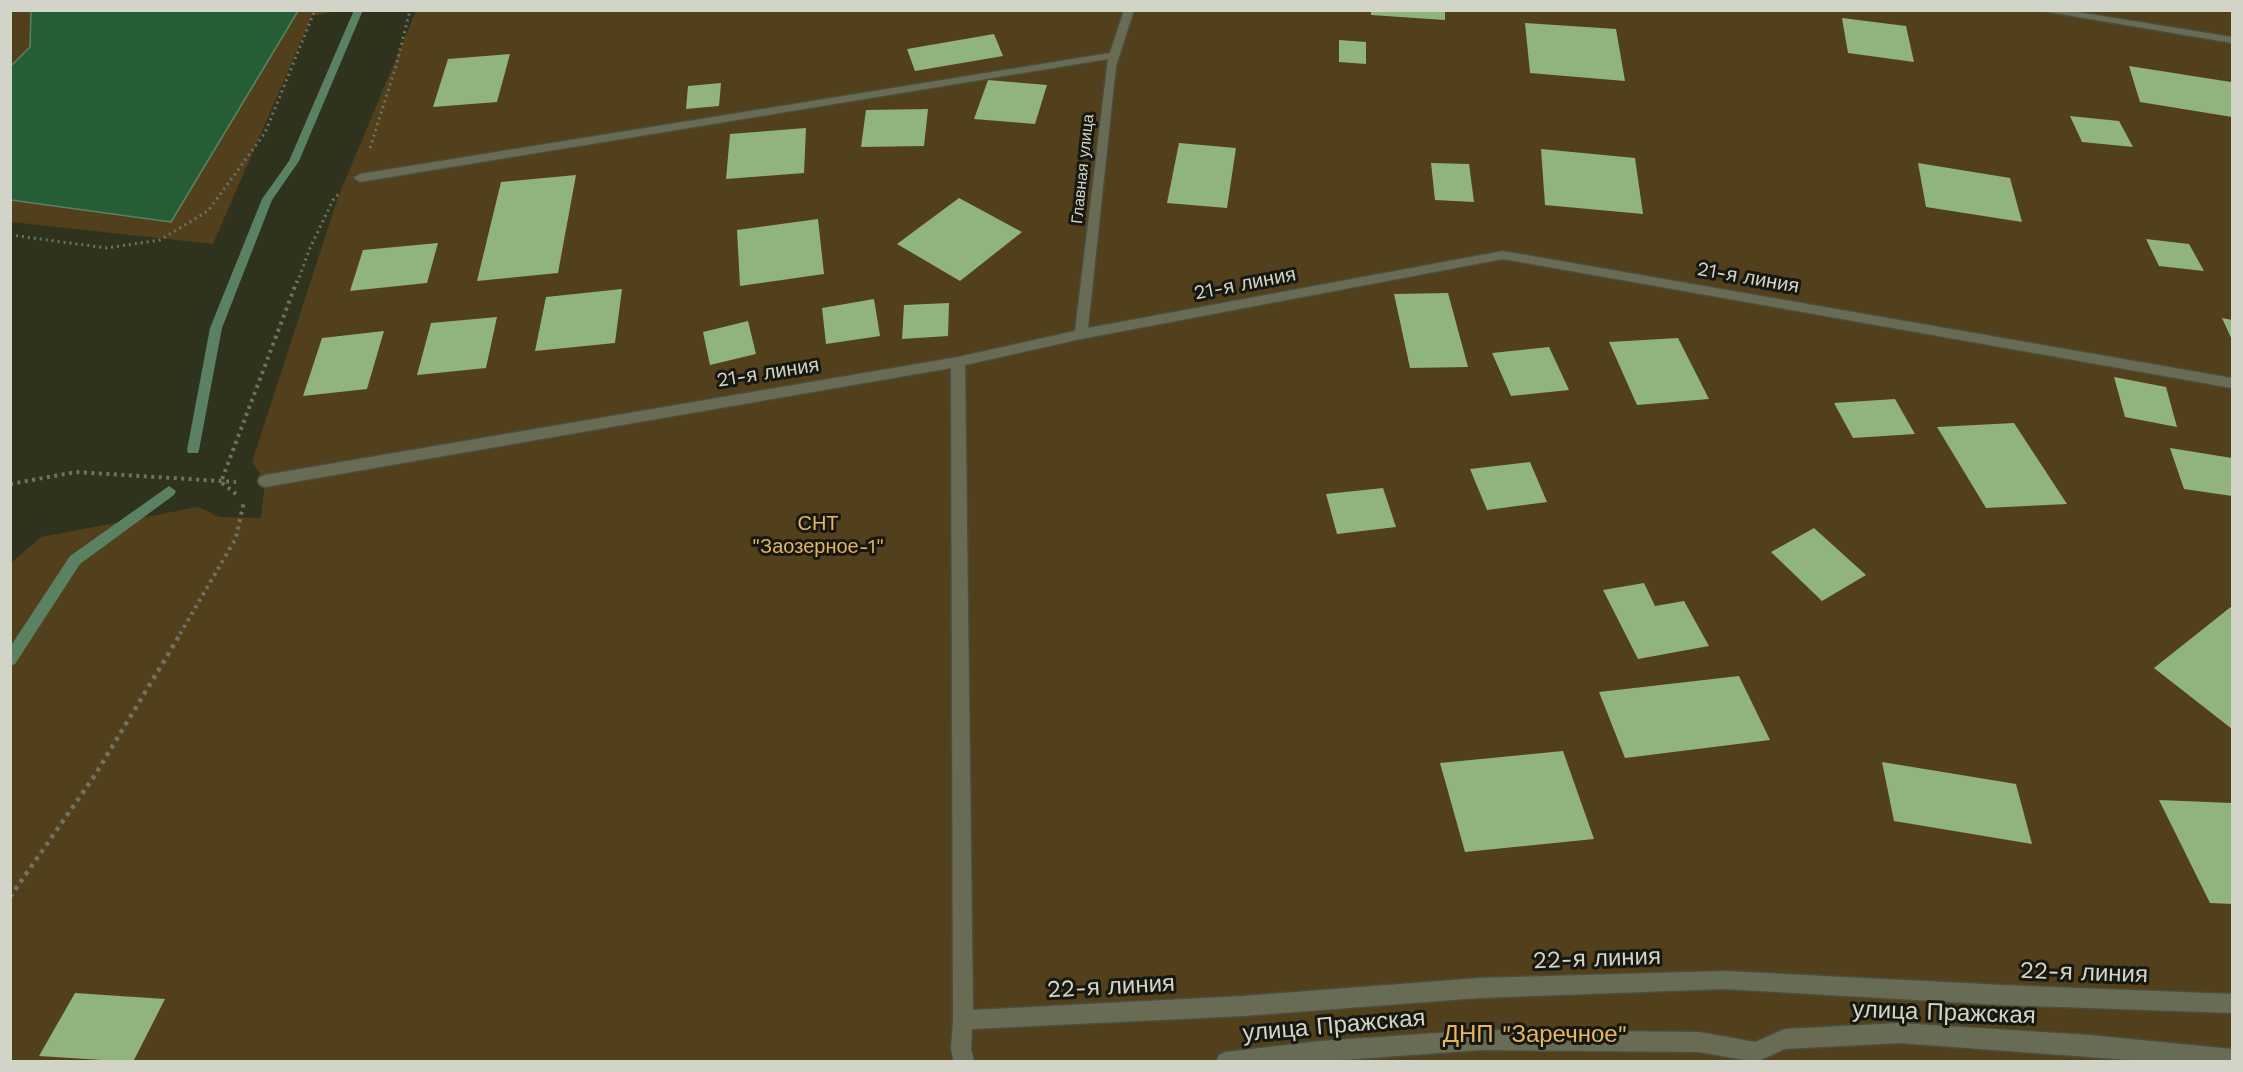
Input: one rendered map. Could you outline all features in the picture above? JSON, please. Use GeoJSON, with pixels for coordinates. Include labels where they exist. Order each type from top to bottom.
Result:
{"type":"FeatureCollection","features":[{"type":"Feature","properties":{"kind":"street","name":"Главная улица"},"geometry":{"type":"LineString","coordinates":[[1081,334],[1112,66],[1129,10]]}},
{"type":"Feature","properties":{"kind":"street"},"geometry":{"type":"LineString","coordinates":[[2042,10],[2232,40]]}},
{"type":"Feature","properties":{"kind":"street"},"geometry":{"type":"LineString","coordinates":[[360,178],[1115,55]]}},
{"type":"Feature","properties":{"kind":"street","name":"21-я линия"},"geometry":{"type":"LineString","coordinates":[[265,481],[958,362],[1081,334],[1503,255],[2232,383]]}},
{"type":"Feature","properties":{"kind":"street"},"geometry":{"type":"LineString","coordinates":[[958,362],[963,1020],[961,1049],[964,1062]]}},
{"type":"Feature","properties":{"kind":"street","name":"22-я линия"},"geometry":{"type":"LineString","coordinates":[[963,1020],[1243,1006],[1479,988],[1724,980],[2003,995],[2232,1004]]}},
{"type":"Feature","properties":{"kind":"street","name":"улица Пражская"},"geometry":{"type":"LineString","coordinates":[[1226,1062],[1320,1051],[1481,1040],[1699,1042],[1755,1057],[1785,1039],[1899,1033],[2089,1045],[2232,1059]]}},
{"type":"Feature","properties":{"kind":"path"},"geometry":{"type":"LineString","coordinates":[[10,235],[107,248],[160,240],[208,211],[265,133],[315,10]]}},
{"type":"Feature","properties":{"kind":"path"},"geometry":{"type":"LineString","coordinates":[[221,482],[310,248],[334,198],[360,178],[396,66],[410,10]]}},
{"type":"Feature","properties":{"kind":"path"},"geometry":{"type":"LineString","coordinates":[[10,484],[76,472],[221,482],[265,481]]}},
{"type":"Feature","properties":{"kind":"path"},"geometry":{"type":"LineString","coordinates":[[10,897],[95,775],[236,538],[244,501],[221,482]]}},
{"type":"Feature","properties":{"kind":"green space"},"geometry":{"type":"Polygon","coordinates":[[[11,11],[338,11],[312,16],[213,244],[11,222],[11,11]]]}},
{"type":"Feature","properties":{"kind":"green space","name":"СНТ \"Заозерное-1\""},"geometry":{"type":"Polygon","coordinates":[[[416,11],[2232,11],[2232,1061],[11,1061],[10,564],[41,537],[198,507],[219,517],[261,518],[265,481],[252,462],[338,197],[416,11]]]}},
{"type":"Feature","properties":{"kind":"shaded area"},"geometry":{"type":"Polygon","coordinates":[[[31,10],[298,11],[171,222],[11,200],[11,66],[30,47],[31,10]]]}},
{"type":"Feature","properties":{"kind":"building"},"geometry":{"type":"Polygon","coordinates":[[[1371,10],[1445,10],[1445,20],[1371,15],[1371,10]]]}},
{"type":"Feature","properties":{"kind":"building"},"geometry":{"type":"Polygon","coordinates":[[[1842,18],[1906,26],[1914,62],[1848,53],[1842,18]]]}},
{"type":"Feature","properties":{"kind":"building"},"geometry":{"type":"Polygon","coordinates":[[[1525,23],[1616,29],[1625,81],[1530,73],[1525,23]]]}},
{"type":"Feature","properties":{"kind":"building"},"geometry":{"type":"Polygon","coordinates":[[[994,34],[1003,56],[915,71],[907,49],[994,34]]]}},
{"type":"Feature","properties":{"kind":"building"},"geometry":{"type":"Polygon","coordinates":[[[1339,40],[1366,42],[1366,64],[1339,62],[1339,40]]]}},
{"type":"Feature","properties":{"kind":"building"},"geometry":{"type":"Polygon","coordinates":[[[510,54],[497,102],[433,107],[448,59],[510,54]]]}},
{"type":"Feature","properties":{"kind":"building"},"geometry":{"type":"Polygon","coordinates":[[[2129,66],[2231,82],[2232,117],[2140,102],[2129,66]]]}},
{"type":"Feature","properties":{"kind":"building"},"geometry":{"type":"Polygon","coordinates":[[[988,80],[1047,85],[1035,124],[974,119],[988,80]]]}},
{"type":"Feature","properties":{"kind":"building"},"geometry":{"type":"Polygon","coordinates":[[[721,83],[719,106],[686,109],[688,86],[721,83]]]}},
{"type":"Feature","properties":{"kind":"building"},"geometry":{"type":"Polygon","coordinates":[[[928,109],[924,146],[861,147],[866,110],[928,109]]]}},
{"type":"Feature","properties":{"kind":"building"},"geometry":{"type":"Polygon","coordinates":[[[2070,116],[2119,121],[2133,147],[2082,142],[2070,116]]]}},
{"type":"Feature","properties":{"kind":"building"},"geometry":{"type":"Polygon","coordinates":[[[806,128],[804,173],[726,179],[730,134],[806,128]]]}},
{"type":"Feature","properties":{"kind":"building"},"geometry":{"type":"Polygon","coordinates":[[[1179,143],[1236,148],[1227,208],[1167,203],[1179,143]]]}},
{"type":"Feature","properties":{"kind":"building"},"geometry":{"type":"Polygon","coordinates":[[[1541,149],[1635,158],[1643,214],[1545,205],[1541,149]]]}},
{"type":"Feature","properties":{"kind":"building"},"geometry":{"type":"Polygon","coordinates":[[[1431,163],[1469,164],[1474,202],[1435,200],[1431,163]]]}},
{"type":"Feature","properties":{"kind":"building"},"geometry":{"type":"Polygon","coordinates":[[[1918,163],[2010,178],[2022,222],[1926,207],[1918,163]]]}},
{"type":"Feature","properties":{"kind":"building"},"geometry":{"type":"Polygon","coordinates":[[[576,175],[558,273],[477,281],[501,182],[576,175]]]}},
{"type":"Feature","properties":{"kind":"building"},"geometry":{"type":"Polygon","coordinates":[[[959,198],[1022,232],[960,281],[897,244],[959,198]]]}},
{"type":"Feature","properties":{"kind":"building"},"geometry":{"type":"Polygon","coordinates":[[[818,219],[824,274],[740,286],[737,230],[818,219]]]}},
{"type":"Feature","properties":{"kind":"building"},"geometry":{"type":"Polygon","coordinates":[[[2146,239],[2189,244],[2204,271],[2159,266],[2146,239]]]}},
{"type":"Feature","properties":{"kind":"building"},"geometry":{"type":"Polygon","coordinates":[[[438,243],[427,283],[350,291],[363,250],[438,243]]]}},
{"type":"Feature","properties":{"kind":"building"},"geometry":{"type":"Polygon","coordinates":[[[622,289],[615,343],[535,351],[546,297],[622,289]]]}},
{"type":"Feature","properties":{"kind":"building"},"geometry":{"type":"Polygon","coordinates":[[[1448,293],[1468,367],[1410,368],[1394,294],[1448,293]]]}},
{"type":"Feature","properties":{"kind":"building"},"geometry":{"type":"Polygon","coordinates":[[[874,299],[880,336],[826,344],[822,308],[874,299]]]}},
{"type":"Feature","properties":{"kind":"building"},"geometry":{"type":"Polygon","coordinates":[[[949,303],[948,336],[902,339],[904,305],[949,303]]]}},
{"type":"Feature","properties":{"kind":"building"},"geometry":{"type":"Polygon","coordinates":[[[497,317],[486,368],[417,375],[431,323],[497,317]]]}},
{"type":"Feature","properties":{"kind":"building"},"geometry":{"type":"Polygon","coordinates":[[[2222,318],[2232,320],[2232,340],[2222,318]]]}},
{"type":"Feature","properties":{"kind":"building"},"geometry":{"type":"Polygon","coordinates":[[[748,321],[756,354],[710,365],[703,332],[748,321]]]}},
{"type":"Feature","properties":{"kind":"building"},"geometry":{"type":"Polygon","coordinates":[[[384,331],[367,389],[303,396],[322,338],[384,331]]]}},
{"type":"Feature","properties":{"kind":"building"},"geometry":{"type":"Polygon","coordinates":[[[1678,338],[1709,399],[1637,405],[1609,342],[1678,338]]]}},
{"type":"Feature","properties":{"kind":"building"},"geometry":{"type":"Polygon","coordinates":[[[1549,347],[1569,390],[1511,396],[1492,353],[1549,347]]]}},
{"type":"Feature","properties":{"kind":"building"},"geometry":{"type":"Polygon","coordinates":[[[2114,377],[2166,387],[2177,427],[2125,417],[2114,377]]]}},
{"type":"Feature","properties":{"kind":"building"},"geometry":{"type":"Polygon","coordinates":[[[1895,399],[1915,434],[1853,438],[1834,403],[1895,399]]]}},
{"type":"Feature","properties":{"kind":"building"},"geometry":{"type":"Polygon","coordinates":[[[2014,423],[2067,504],[1986,508],[1937,427],[2014,423]]]}},
{"type":"Feature","properties":{"kind":"building"},"geometry":{"type":"Polygon","coordinates":[[[2170,448],[2232,458],[2232,496],[2184,489],[2170,448]]]}},
{"type":"Feature","properties":{"kind":"building"},"geometry":{"type":"Polygon","coordinates":[[[1530,462],[1547,502],[1487,510],[1470,469],[1530,462]]]}},
{"type":"Feature","properties":{"kind":"building"},"geometry":{"type":"Polygon","coordinates":[[[1383,488],[1396,527],[1337,534],[1326,494],[1383,488]]]}},
{"type":"Feature","properties":{"kind":"building"},"geometry":{"type":"Polygon","coordinates":[[[1814,528],[1866,575],[1822,601],[1771,552],[1814,528]]]}},
{"type":"Feature","properties":{"kind":"building"},"geometry":{"type":"Polygon","coordinates":[[[1644,583],[1655,606],[1684,601],[1709,646],[1638,659],[1603,590],[1644,583]]]}},
{"type":"Feature","properties":{"kind":"building"},"geometry":{"type":"Polygon","coordinates":[[[2232,606],[2232,729],[2154,668],[2232,606]]]}},
{"type":"Feature","properties":{"kind":"building"},"geometry":{"type":"Polygon","coordinates":[[[1739,676],[1770,740],[1625,758],[1599,692],[1739,676]]]}},
{"type":"Feature","properties":{"kind":"building"},"geometry":{"type":"Polygon","coordinates":[[[1563,751],[1594,839],[1465,852],[1440,763],[1563,751]]]}},
{"type":"Feature","properties":{"kind":"building"},"geometry":{"type":"Polygon","coordinates":[[[1882,762],[2016,784],[2032,844],[1894,821],[1882,762]]]}},
{"type":"Feature","properties":{"kind":"building"},"geometry":{"type":"Polygon","coordinates":[[[2159,800],[2232,803],[2232,904],[2210,903],[2159,800]]]}},
{"type":"Feature","properties":{"kind":"building"},"geometry":{"type":"Polygon","coordinates":[[[75,993],[165,999],[133,1062],[39,1056],[75,993]]]}},
{"type":"Feature","properties":{"kind":"waterway"},"geometry":{"type":"LineString","coordinates":[[193,450],[216,328],[267,199],[294,161],[359,10]]}},
{"type":"Feature","properties":{"kind":"waterway"},"geometry":{"type":"LineString","coordinates":[[10,660],[75,560],[169,491]]}},
{"type":"Feature","properties":{"kind":"park label","name":"ДНП \"Заречное\""},"geometry":{"type":"Point","coordinates":[1535,1035]}}]}
